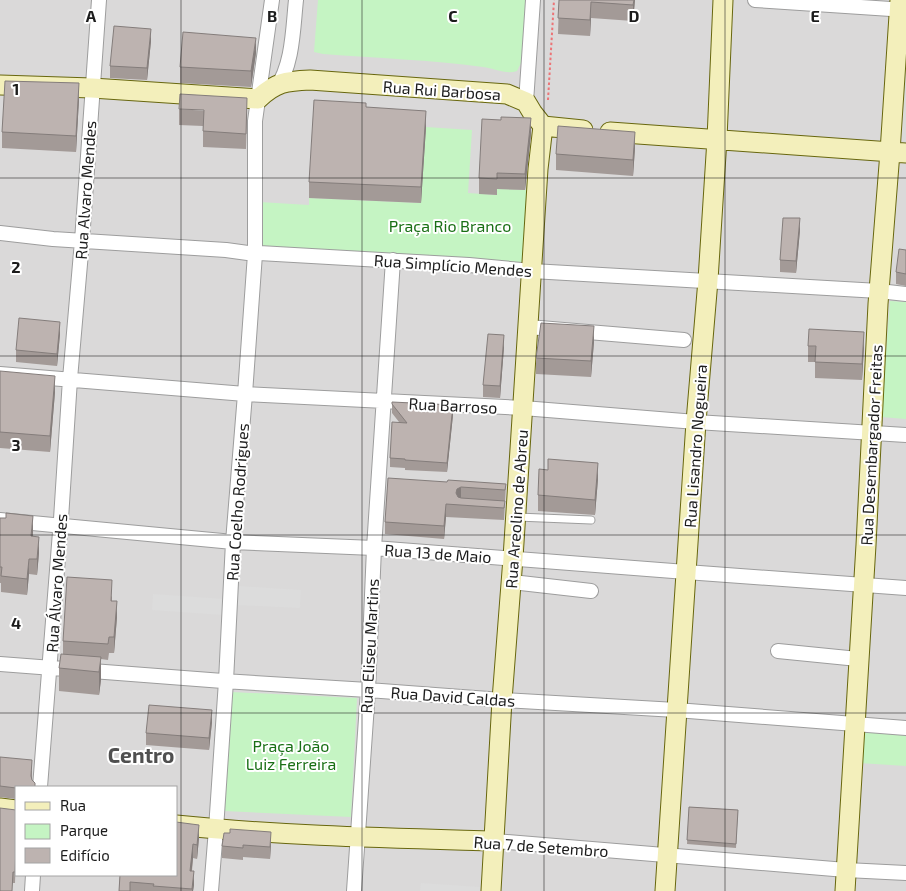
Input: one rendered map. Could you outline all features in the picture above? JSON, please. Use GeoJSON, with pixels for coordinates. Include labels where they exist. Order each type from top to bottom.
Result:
{"type":"FeatureCollection","features":[{"type":"Feature","properties":{"kind":"street","name":"Rua Alvaro Mendes"},"geometry":{"type":"LineString","coordinates":[[70,379],[99,0]]}},
{"type":"Feature","properties":{"kind":"street","name":"Rua Coelho Rodrigues"},"geometry":{"type":"LineString","coordinates":[[211,891],[226,681],[233,542],[246,394],[255,254],[255,120],[272,0]]}},
{"type":"Feature","properties":{"kind":"street"},"geometry":{"type":"LineString","coordinates":[[0,85],[92,88],[257,106],[268,90],[279,83],[284,75],[289,61],[296,0]]}},
{"type":"Feature","properties":{"kind":"street"},"geometry":{"type":"LineString","coordinates":[[533,0],[526,102],[543,126],[635,135],[898,152]]}},
{"type":"Feature","properties":{"kind":"street","name":"Rua Lisandro Nogueira"},"geometry":{"type":"LineString","coordinates":[[664,891],[696,422],[708,280],[723,0]]}},
{"type":"Feature","properties":{"kind":"street"},"geometry":{"type":"LineString","coordinates":[[755,0],[902,6]]}},
{"type":"Feature","properties":{"kind":"street","name":"Rua Desembargador Freitas"},"geometry":{"type":"LineString","coordinates":[[845,891],[879,291],[898,152],[902,6]]}},
{"type":"Feature","properties":{"kind":"street","name":"Rua Rui Barbosa"},"geometry":{"type":"LineString","coordinates":[[279,83],[310,80],[507,94],[526,102]]}},
{"type":"Feature","properties":{"kind":"street","name":"Rua Areolino de Abreu"},"geometry":{"type":"LineString","coordinates":[[491,891],[502,700],[514,558],[513,511],[523,408],[538,169],[543,126]]}},
{"type":"Feature","properties":{"kind":"street","name":"Rua Simplício Mendes"},"geometry":{"type":"LineString","coordinates":[[0,234],[255,254],[393,260],[906,294]]}},
{"type":"Feature","properties":{"kind":"street","name":"Rua Eliseu Martins"},"geometry":{"type":"LineString","coordinates":[[354,891],[368,690],[374,548],[393,260]]}},
{"type":"Feature","properties":{"kind":"street"},"geometry":{"type":"LineString","coordinates":[[528,327],[684,340]]}},
{"type":"Feature","properties":{"kind":"street","name":"Rua Barroso"},"geometry":{"type":"LineString","coordinates":[[0,374],[246,394],[523,408],[696,422],[906,435]]}},
{"type":"Feature","properties":{"kind":"street","name":"Rua Álvaro Mendes"},"geometry":{"type":"LineString","coordinates":[[40,786],[70,379]]}},
{"type":"Feature","properties":{"kind":"street","name":"Rua 13 de Maio"},"geometry":{"type":"LineString","coordinates":[[0,520],[233,542],[374,548],[906,588]]}},
{"type":"Feature","properties":{"kind":"street"},"geometry":{"type":"LineString","coordinates":[[512,582],[590,591]]}},
{"type":"Feature","properties":{"kind":"street"},"geometry":{"type":"LineString","coordinates":[[778,651],[858,659]]}},
{"type":"Feature","properties":{"kind":"street","name":"Rua David Caldas"},"geometry":{"type":"LineString","coordinates":[[0,664],[502,700],[676,710],[906,728]]}},
{"type":"Feature","properties":{"kind":"street"},"geometry":{"type":"LineString","coordinates":[[0,808],[15,810]]}},
{"type":"Feature","properties":{"kind":"street","name":"Rua 7 de Setembro"},"geometry":{"type":"LineString","coordinates":[[178,825],[358,837],[495,841],[846,870],[906,873]]}},
{"type":"Feature","properties":{"kind":"street"},"geometry":{"type":"LineString","coordinates":[[32,891],[33,876]]}},
{"type":"Feature","properties":{"kind":"lane"},"geometry":{"type":"LineString","coordinates":[[513,511],[591,520]]}},
{"type":"Feature","properties":{"kind":"path"},"geometry":{"type":"LineString","coordinates":[[548,100],[554,0]]}},
{"type":"Feature","properties":{"kind":"shaded area"},"geometry":{"type":"Polygon","coordinates":[[[0,0],[906,0],[906,891],[0,891],[0,0]]]}},
{"type":"Feature","properties":{"kind":"shaded area"},"geometry":{"type":"Polygon","coordinates":[[[238,586],[301,590],[300,608],[237,605],[238,586]]]}},
{"type":"Feature","properties":{"kind":"shaded area"},"geometry":{"type":"Polygon","coordinates":[[[153,594],[224,599],[223,615],[152,610],[153,594]]]}},
{"type":"Feature","properties":{"kind":"shaded area"},"geometry":{"type":"Polygon","coordinates":[[[421,883],[480,887],[480,891],[420,891],[421,883]]]}},
{"type":"Feature","properties":{"kind":"green space"},"geometry":{"type":"Polygon","coordinates":[[[318,0],[526,0],[522,61],[517,71],[509,72],[463,65],[314,52],[318,0]]]}},
{"type":"Feature","properties":{"kind":"green space","name":"Praça Rio Branco"},"geometry":{"type":"Polygon","coordinates":[[[426,127],[472,130],[468,193],[497,195],[497,189],[533,190],[528,267],[259,252],[259,202],[309,205],[309,198],[420,203],[426,127]]]}},
{"type":"Feature","properties":{"kind":"green space"},"geometry":{"type":"Polygon","coordinates":[[[890,301],[906,302],[906,419],[881,417],[890,301]]]}},
{"type":"Feature","properties":{"kind":"green space","name":"Praça João Luiz Ferreira"},"geometry":{"type":"Polygon","coordinates":[[[231,692],[357,698],[351,817],[224,811],[231,692]]]}},
{"type":"Feature","properties":{"kind":"green space"},"geometry":{"type":"Polygon","coordinates":[[[862,729],[906,731],[906,766],[859,763],[862,729]]]}},
{"type":"Feature","properties":{"kind":"building"},"geometry":{"type":"Polygon","coordinates":[[[559,0],[634,0],[633,5],[591,2],[590,20],[558,18],[559,0]]]}},
{"type":"Feature","properties":{"kind":"building"},"geometry":{"type":"Polygon","coordinates":[[[114,26],[151,29],[147,68],[110,66],[114,26]]]}},
{"type":"Feature","properties":{"kind":"building"},"geometry":{"type":"Polygon","coordinates":[[[183,32],[256,38],[251,71],[180,67],[183,32]]]}},
{"type":"Feature","properties":{"kind":"building"},"geometry":{"type":"Polygon","coordinates":[[[5,81],[79,83],[76,136],[2,132],[5,81]]]}},
{"type":"Feature","properties":{"kind":"building"},"geometry":{"type":"Polygon","coordinates":[[[180,94],[247,98],[246,134],[203,131],[204,110],[179,109],[180,94]]]}},
{"type":"Feature","properties":{"kind":"building"},"geometry":{"type":"Polygon","coordinates":[[[314,100],[366,103],[366,107],[426,111],[421,187],[309,182],[314,100]]]}},
{"type":"Feature","properties":{"kind":"building"},"geometry":{"type":"Polygon","coordinates":[[[501,117],[531,118],[525,174],[497,173],[497,179],[479,178],[482,119],[501,120],[501,117]]]}},
{"type":"Feature","properties":{"kind":"building"},"geometry":{"type":"Polygon","coordinates":[[[558,126],[635,132],[633,160],[556,154],[558,126]]]}},
{"type":"Feature","properties":{"kind":"building"},"geometry":{"type":"Polygon","coordinates":[[[783,218],[800,218],[796,261],[780,260],[783,218]]]}},
{"type":"Feature","properties":{"kind":"building"},"geometry":{"type":"Polygon","coordinates":[[[899,249],[906,250],[906,274],[896,272],[899,249]]]}},
{"type":"Feature","properties":{"kind":"building"},"geometry":{"type":"Polygon","coordinates":[[[19,318],[60,322],[57,354],[16,350],[19,318]]]}},
{"type":"Feature","properties":{"kind":"building"},"geometry":{"type":"Polygon","coordinates":[[[541,323],[594,326],[591,361],[536,358],[541,323]]]}},
{"type":"Feature","properties":{"kind":"building"},"geometry":{"type":"Polygon","coordinates":[[[809,329],[864,332],[862,364],[815,362],[816,346],[808,346],[809,329]]]}},
{"type":"Feature","properties":{"kind":"building"},"geometry":{"type":"Polygon","coordinates":[[[488,334],[504,335],[500,386],[483,385],[488,334]]]}},
{"type":"Feature","properties":{"kind":"building"},"geometry":{"type":"Polygon","coordinates":[[[0,371],[55,376],[50,436],[0,432],[0,371]]]}},
{"type":"Feature","properties":{"kind":"building"},"geometry":{"type":"Polygon","coordinates":[[[392,402],[453,405],[447,463],[390,458],[392,422],[407,423],[392,402]]]}},
{"type":"Feature","properties":{"kind":"building"},"geometry":{"type":"Polygon","coordinates":[[[548,459],[598,463],[595,500],[538,495],[539,469],[548,470],[548,459]]]}},
{"type":"Feature","properties":{"kind":"building"},"geometry":{"type":"Polygon","coordinates":[[[388,478],[506,484],[505,490],[461,487],[457,489],[456,493],[461,498],[505,501],[504,508],[446,504],[444,526],[385,522],[388,478]]]}},
{"type":"Feature","properties":{"kind":"building"},"geometry":{"type":"Polygon","coordinates":[[[6,513],[33,516],[31,536],[39,537],[37,559],[29,559],[27,579],[1,576],[0,518],[6,518],[6,513]]]}},
{"type":"Feature","properties":{"kind":"building"},"geometry":{"type":"Polygon","coordinates":[[[67,577],[112,580],[111,601],[117,601],[114,637],[109,637],[108,644],[63,641],[67,577]]]}},
{"type":"Feature","properties":{"kind":"building"},"geometry":{"type":"Polygon","coordinates":[[[61,654],[101,657],[99,672],[59,668],[61,654]]]}},
{"type":"Feature","properties":{"kind":"building"},"geometry":{"type":"Polygon","coordinates":[[[149,705],[212,710],[209,738],[146,733],[149,705]]]}},
{"type":"Feature","properties":{"kind":"building"},"geometry":{"type":"Polygon","coordinates":[[[0,757],[32,760],[31,776],[35,786],[15,786],[15,788],[0,786],[0,757]]]}},
{"type":"Feature","properties":{"kind":"building"},"geometry":{"type":"Polygon","coordinates":[[[689,807],[738,810],[736,844],[687,840],[689,807]]]}},
{"type":"Feature","properties":{"kind":"building"},"geometry":{"type":"Polygon","coordinates":[[[0,808],[15,810],[15,872],[13,872],[12,891],[0,891],[0,808]]]}},
{"type":"Feature","properties":{"kind":"building"},"geometry":{"type":"Polygon","coordinates":[[[178,822],[199,825],[197,845],[193,844],[190,871],[194,871],[192,889],[130,882],[130,891],[119,891],[120,876],[178,876],[178,822]]]}},
{"type":"Feature","properties":{"kind":"building"},"geometry":{"type":"Polygon","coordinates":[[[230,829],[271,832],[270,847],[243,845],[243,848],[222,846],[224,833],[230,833],[230,829]]]}},
{"type":"Feature","properties":{"kind":"district","name":"Centro"},"geometry":{"type":"Point","coordinates":[141,754]}}]}
